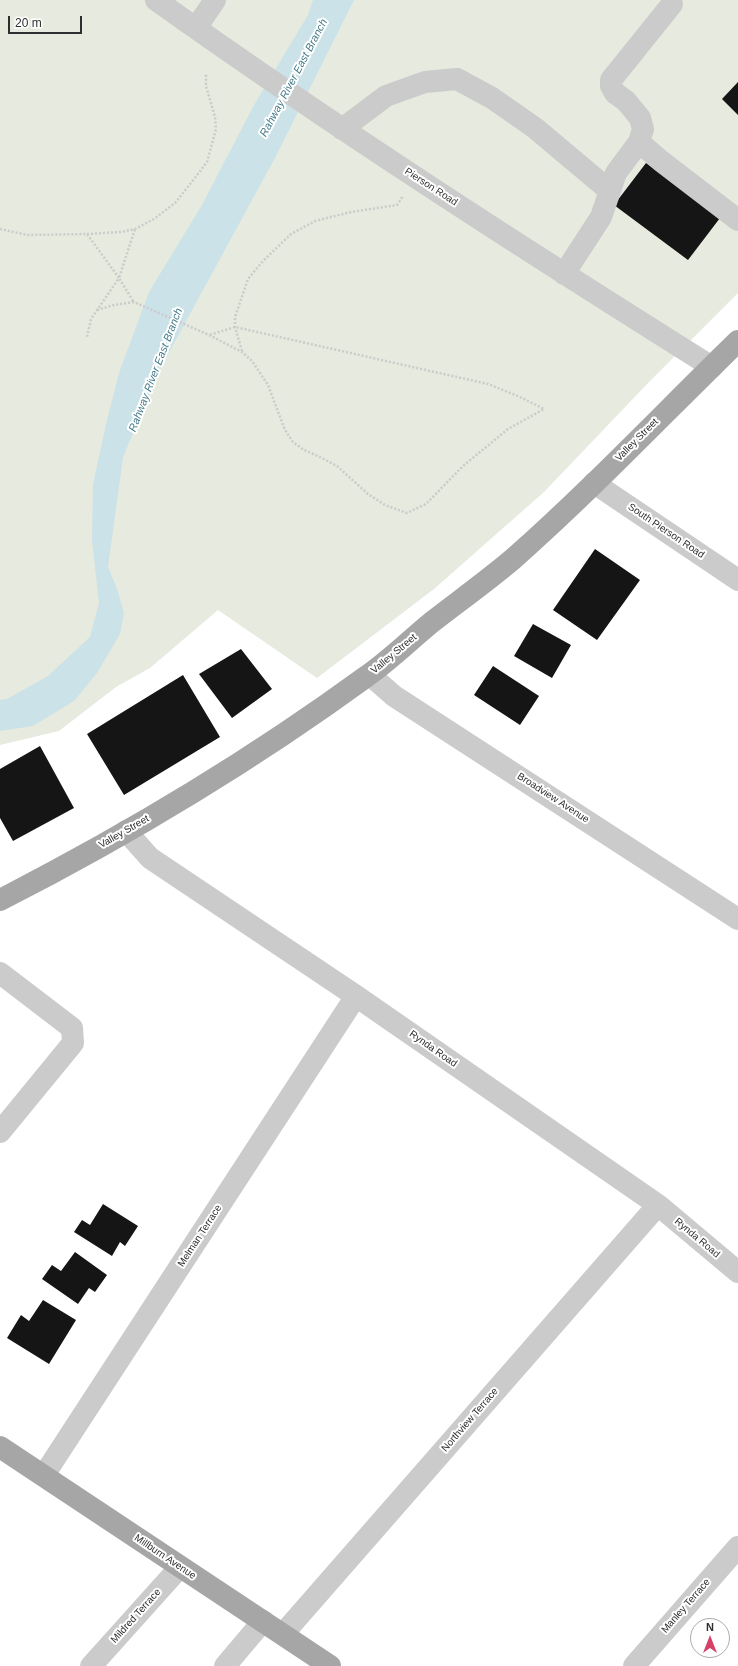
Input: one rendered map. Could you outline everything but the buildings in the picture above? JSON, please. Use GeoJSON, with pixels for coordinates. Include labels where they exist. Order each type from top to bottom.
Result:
{"type":"FeatureCollection","features":[{"type":"Feature","properties":{"kind":"main road","name":"Valley Street"},"geometry":{"type":"LineString","coordinates":[[0,900],[126,832],[290,731],[370,675],[414,637],[512,559],[594,483],[738,341]]}},
{"type":"Feature","properties":{"kind":"main road","name":"Millburn Avenue"},"geometry":{"type":"LineString","coordinates":[[0,1447],[330,1666]]}},
{"type":"Feature","properties":{"kind":"street","name":"Pierson Road"},"geometry":{"type":"LineString","coordinates":[[156,0],[259,73],[342,129],[564,274],[712,366]]}},
{"type":"Feature","properties":{"kind":"street"},"geometry":{"type":"LineString","coordinates":[[196,28],[215,0]]}},
{"type":"Feature","properties":{"kind":"street"},"geometry":{"type":"LineString","coordinates":[[564,274],[601,217],[616,173],[639,142],[643,130],[640,118],[626,101],[615,93],[611,86],[611,80],[672,4]]}},
{"type":"Feature","properties":{"kind":"street"},"geometry":{"type":"LineString","coordinates":[[342,129],[386,96],[425,82],[457,79],[492,98],[535,128],[610,191]]}},
{"type":"Feature","properties":{"kind":"street"},"geometry":{"type":"LineString","coordinates":[[639,142],[661,161],[738,220]]}},
{"type":"Feature","properties":{"kind":"street","name":"South Pierson Road"},"geometry":{"type":"LineString","coordinates":[[594,483],[738,580]]}},
{"type":"Feature","properties":{"kind":"street","name":"Broadview Avenue"},"geometry":{"type":"LineString","coordinates":[[370,675],[394,696],[738,918]]}},
{"type":"Feature","properties":{"kind":"street","name":"Rynda Road"},"geometry":{"type":"LineString","coordinates":[[126,832],[150,858],[356,996],[658,1205],[738,1272]]}},
{"type":"Feature","properties":{"kind":"street"},"geometry":{"type":"LineString","coordinates":[[0,973],[72,1028],[73,1043],[0,1132]]}},
{"type":"Feature","properties":{"kind":"street","name":"Melman Terrace"},"geometry":{"type":"LineString","coordinates":[[44,1475],[356,996]]}},
{"type":"Feature","properties":{"kind":"street","name":"Northview Terrace"},"geometry":{"type":"LineString","coordinates":[[283,1634],[658,1205]]}},
{"type":"Feature","properties":{"kind":"street","name":"Manley Terrace"},"geometry":{"type":"LineString","coordinates":[[634,1666],[738,1547]]}},
{"type":"Feature","properties":{"kind":"street","name":"Mildred Terrace"},"geometry":{"type":"LineString","coordinates":[[97,1664],[180,1567]]}},
{"type":"Feature","properties":{"kind":"street"},"geometry":{"type":"LineString","coordinates":[[225,1666],[262,1621]]}},
{"type":"Feature","properties":{"kind":"path"},"geometry":{"type":"LineString","coordinates":[[0,229],[27,235],[120,232],[135,229],[154,219],[175,203],[207,162],[216,130],[215,118],[206,86],[206,74]]}},
{"type":"Feature","properties":{"kind":"path"},"geometry":{"type":"LineString","coordinates":[[242,352],[235,327],[235,316],[248,279],[263,261],[291,234],[315,221],[351,212],[397,205],[405,195]]}},
{"type":"Feature","properties":{"kind":"path"},"geometry":{"type":"LineString","coordinates":[[87,337],[91,319],[119,278],[135,229]]}},
{"type":"Feature","properties":{"kind":"path"},"geometry":{"type":"LineString","coordinates":[[87,234],[119,278],[134,302]]}},
{"type":"Feature","properties":{"kind":"path"},"geometry":{"type":"LineString","coordinates":[[97,310],[120,303],[134,302],[209,335],[242,352],[252,361],[268,385],[285,430],[293,442],[304,450],[320,456],[337,466],[368,494],[407,513],[426,504],[463,466],[508,429],[544,409],[488,384],[235,327],[209,335]]}},
{"type":"Feature","properties":{"kind":"shaded area"},"geometry":{"type":"Polygon","coordinates":[[[0,0],[738,0],[738,293],[650,381],[544,492],[434,589],[317,678],[218,610],[150,668],[116,687],[59,731],[0,745],[0,0]]]}},
{"type":"Feature","properties":{"kind":"water","name":"Rahway River East Branch"},"geometry":{"type":"Polygon","coordinates":[[[313,0],[354,0],[276,156],[161,367],[123,457],[108,567],[117,589],[124,613],[120,634],[97,673],[74,701],[33,726],[0,731],[0,700],[7,699],[48,676],[90,637],[99,603],[92,540],[93,484],[119,373],[149,292],[202,205],[254,105],[308,15],[313,0]]]}}]}
